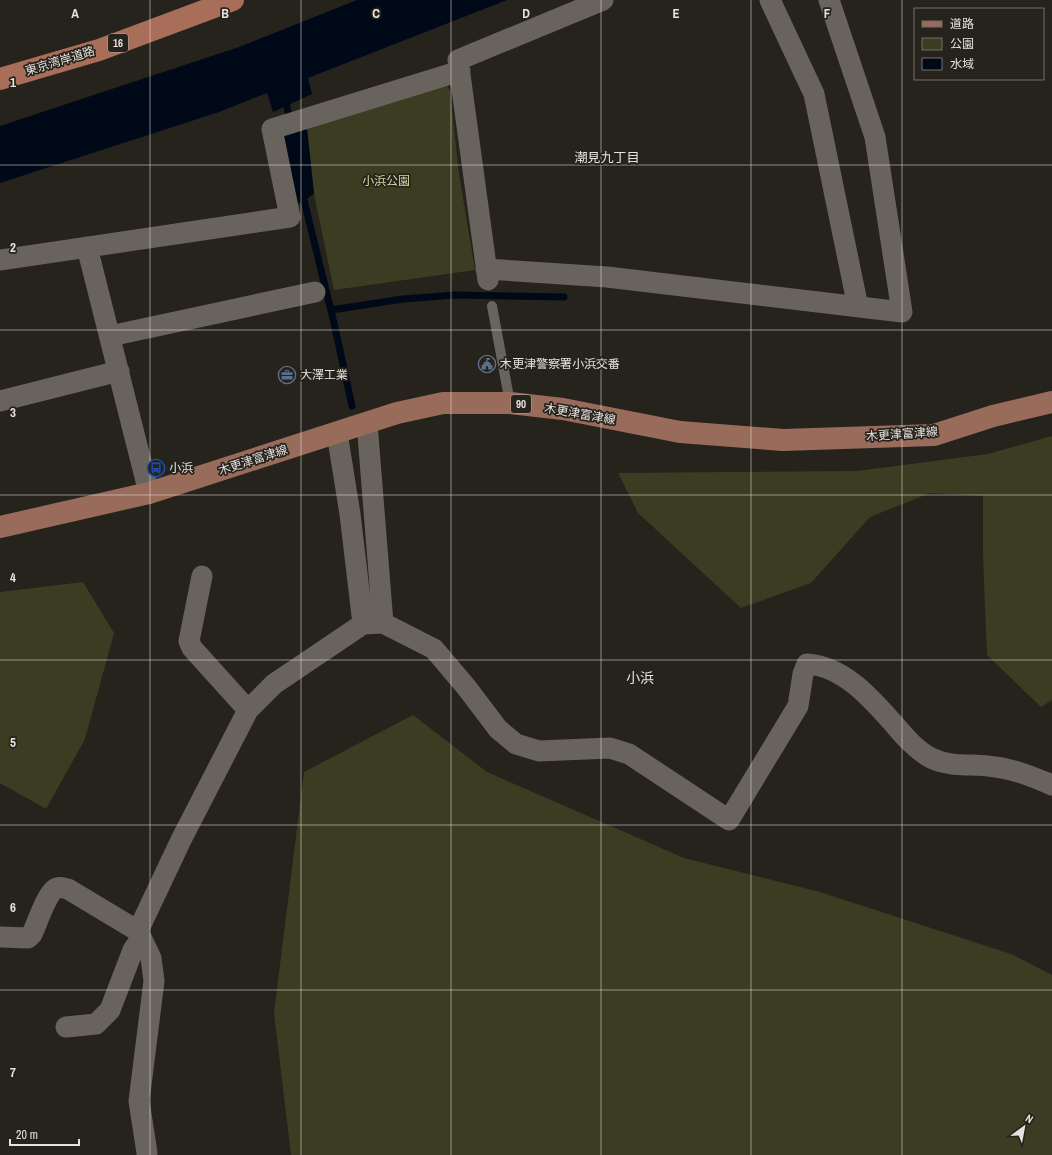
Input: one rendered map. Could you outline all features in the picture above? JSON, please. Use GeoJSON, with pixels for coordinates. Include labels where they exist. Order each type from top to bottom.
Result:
{"type":"FeatureCollection","features":[{"type":"Feature","properties":{"kind":"highway","name":"東京湾岸道路"},"geometry":{"type":"LineString","coordinates":[[0,79],[99,50],[233,0]]}},
{"type":"Feature","properties":{"kind":"main road","name":"木更津富津線"},"geometry":{"type":"LineString","coordinates":[[0,527],[149,493],[397,413],[443,403],[510,403],[563,410],[680,432],[783,440],[934,435],[992,416],[1052,402]]}},
{"type":"Feature","properties":{"kind":"street"},"geometry":{"type":"LineString","coordinates":[[603,0],[458,60],[487,274],[607,277],[902,312],[875,137],[829,0]]}},
{"type":"Feature","properties":{"kind":"street"},"geometry":{"type":"LineString","coordinates":[[770,0],[814,94],[858,307]]}},
{"type":"Feature","properties":{"kind":"street"},"geometry":{"type":"LineString","coordinates":[[0,260],[290,217],[272,129],[460,71]]}},
{"type":"Feature","properties":{"kind":"street"},"geometry":{"type":"LineString","coordinates":[[87,246],[149,493]]}},
{"type":"Feature","properties":{"kind":"street"},"geometry":{"type":"LineString","coordinates":[[110,336],[315,292]]}},
{"type":"Feature","properties":{"kind":"street"},"geometry":{"type":"LineString","coordinates":[[0,401],[119,371]]}},
{"type":"Feature","properties":{"kind":"street"},"geometry":{"type":"LineString","coordinates":[[367,423],[373,623]]}},
{"type":"Feature","properties":{"kind":"street"},"geometry":{"type":"LineString","coordinates":[[337,433],[350,514],[373,623]]}},
{"type":"Feature","properties":{"kind":"street"},"geometry":{"type":"LineString","coordinates":[[202,576],[189,641],[192,648],[248,710]]}},
{"type":"Feature","properties":{"kind":"street"},"geometry":{"type":"LineString","coordinates":[[66,1027],[96,1024],[110,1010],[133,950],[181,840],[248,710],[274,684],[373,623]]}},
{"type":"Feature","properties":{"kind":"street"},"geometry":{"type":"LineString","coordinates":[[373,623],[434,649],[467,688],[498,729],[516,744],[539,752],[610,748],[629,754],[729,820],[798,706],[803,674],[808,664],[820,665],[840,673],[875,703],[909,741],[931,758],[956,766],[989,766],[1024,773],[1052,785]]}},
{"type":"Feature","properties":{"kind":"street"},"geometry":{"type":"LineString","coordinates":[[0,937],[28,938],[32,934],[50,895],[60,887],[68,889],[140,934],[151,958],[154,981],[139,1101],[147,1154]]}},
{"type":"Feature","properties":{"kind":"lane"},"geometry":{"type":"LineString","coordinates":[[492,306],[510,403]]}},
{"type":"Feature","properties":{"kind":"green space","name":"小浜公園"},"geometry":{"type":"Polygon","coordinates":[[[446,84],[450,91],[459,174],[475,270],[334,290],[314,194],[307,128],[446,84]]]}},
{"type":"Feature","properties":{"kind":"green space"},"geometry":{"type":"Polygon","coordinates":[[[1052,436],[1052,700],[1041,707],[987,655],[983,557],[983,496],[930,493],[870,517],[811,583],[741,608],[638,513],[618,473],[857,471],[988,454],[1052,436]]]}},
{"type":"Feature","properties":{"kind":"green space"},"geometry":{"type":"Polygon","coordinates":[[[83,582],[114,633],[85,739],[46,809],[0,783],[0,592],[83,582]]]}},
{"type":"Feature","properties":{"kind":"green space"},"geometry":{"type":"Polygon","coordinates":[[[413,715],[487,772],[684,858],[820,892],[1011,954],[1052,975],[1052,1155],[291,1155],[274,1013],[304,772],[413,715]]]}},
{"type":"Feature","properties":{"kind":"water"},"geometry":{"type":"Polygon","coordinates":[[[357,0],[507,0],[308,78],[312,94],[273,112],[267,93],[219,112],[0,183],[0,126],[239,47],[357,0]]]}},
{"type":"Feature","properties":{"kind":"water"},"geometry":{"type":"Polygon","coordinates":[[[307,128],[314,194],[297,205],[282,134],[307,128]]]}},
{"type":"Feature","properties":{"kind":"waterway"},"geometry":{"type":"LineString","coordinates":[[285,97],[290,122]]}},
{"type":"Feature","properties":{"kind":"waterway"},"geometry":{"type":"LineString","coordinates":[[302,192],[334,323],[352,406]]}},
{"type":"Feature","properties":{"kind":"waterway"},"geometry":{"type":"LineString","coordinates":[[331,310],[403,299],[455,295],[564,297]]}},
{"type":"Feature","properties":{"kind":"place","name":"木更津警察署小浜交番"},"geometry":{"type":"Point","coordinates":[487,364]}},
{"type":"Feature","properties":{"kind":"place","name":"大澤工業"},"geometry":{"type":"Point","coordinates":[287,375]}},
{"type":"Feature","properties":{"kind":"place","name":"小浜"},"geometry":{"type":"Point","coordinates":[156,468]}},
{"type":"Feature","properties":{"kind":"district","name":"潮見九丁目"},"geometry":{"type":"Point","coordinates":[607,157]}},
{"type":"Feature","properties":{"kind":"district","name":"小浜"},"geometry":{"type":"Point","coordinates":[640,678]}}]}
